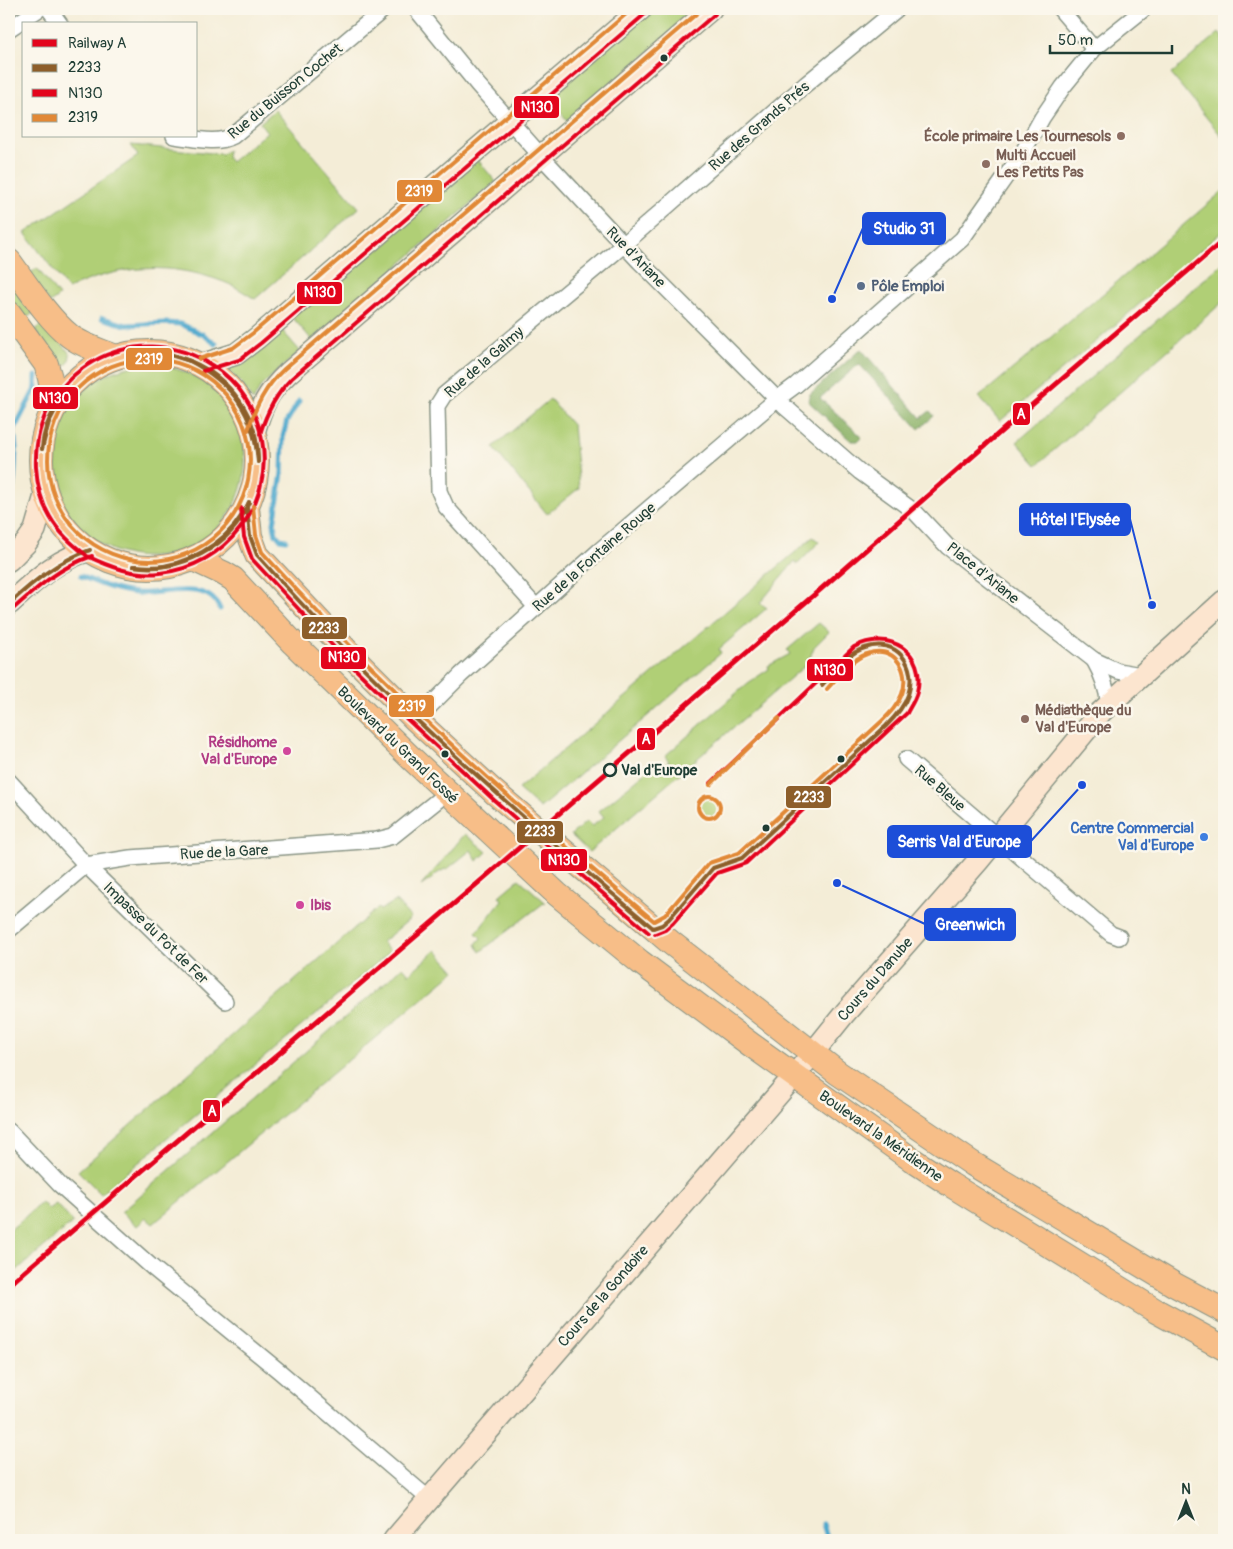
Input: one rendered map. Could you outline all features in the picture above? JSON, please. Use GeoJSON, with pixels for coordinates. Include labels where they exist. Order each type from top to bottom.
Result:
{"type":"FeatureCollection","features":[{"type":"Feature","properties":{"kind":"main road"},"geometry":{"type":"LineString","coordinates":[[201,365],[236,354],[257,338],[641,9]]}},
{"type":"Feature","properties":{"kind":"main road"},"geometry":{"type":"LineString","coordinates":[[254,432],[262,406],[269,393],[288,373],[711,9]]}},
{"type":"Feature","properties":{"kind":"main road"},"geometry":{"type":"LineString","coordinates":[[9,260],[59,326],[78,340],[116,358]]}},
{"type":"Feature","properties":{"kind":"main road"},"geometry":{"type":"LineString","coordinates":[[9,313],[46,364],[55,407]]}},
{"type":"Feature","properties":{"kind":"main road"},"geometry":{"type":"LineString","coordinates":[[137,353],[159,353],[180,357],[201,365],[221,379],[234,393],[245,409],[254,432],[257,469],[254,488],[247,508],[233,528],[213,547],[193,559],[173,566],[156,568],[121,564],[90,550],[63,525],[53,509],[46,492],[42,471],[42,449],[46,427],[55,407],[64,394],[87,372],[116,358],[137,353]]}},
{"type":"Feature","properties":{"kind":"main road"},"geometry":{"type":"LineString","coordinates":[[9,560],[26,543],[35,530],[46,492]]}},
{"type":"Feature","properties":{"kind":"main road","name":"Boulevard du Grand Fossé"},"geometry":{"type":"LineString","coordinates":[[247,508],[250,536],[257,555],[333,637],[416,720],[494,792],[585,871]]}},
{"type":"Feature","properties":{"kind":"main road"},"geometry":{"type":"LineString","coordinates":[[9,604],[54,565],[73,555],[90,550]]}},
{"type":"Feature","properties":{"kind":"main road","name":"Boulevard du Grand Fossé"},"geometry":{"type":"LineString","coordinates":[[193,559],[223,572],[233,579],[300,650],[472,815],[558,894]]}},
{"type":"Feature","properties":{"kind":"main road","name":"Cours du Danube"},"geometry":{"type":"LineString","coordinates":[[813,1052],[998,837],[1101,712],[1224,601]]}},
{"type":"Feature","properties":{"kind":"main road","name":"Boulevard la Méridienne"},"geometry":{"type":"LineString","coordinates":[[585,871],[670,942],[838,1073],[973,1164],[1175,1285],[1224,1311]]}},
{"type":"Feature","properties":{"kind":"main road","name":"Boulevard la Méridienne"},"geometry":{"type":"LineString","coordinates":[[558,894],[640,962],[911,1159],[1156,1311],[1224,1348]]}},
{"type":"Feature","properties":{"kind":"main road","name":"Cours de la Gondoire"},"geometry":{"type":"LineString","coordinates":[[394,1540],[813,1052]]}},
{"type":"Feature","properties":{"kind":"street"},"geometry":{"type":"LineString","coordinates":[[9,29],[39,9]]}},
{"type":"Feature","properties":{"kind":"street"},"geometry":{"type":"LineString","coordinates":[[50,9],[59,22]]}},
{"type":"Feature","properties":{"kind":"street","name":"Rue du Buisson Cochet"},"geometry":{"type":"LineString","coordinates":[[191,138],[216,141],[225,140],[233,136],[384,9]]}},
{"type":"Feature","properties":{"kind":"street","name":"Rue d'Ariane"},"geometry":{"type":"LineString","coordinates":[[416,9],[478,86],[624,245],[777,399],[876,484]]}},
{"type":"Feature","properties":{"kind":"street","name":"Rue des Grands Prés"},"geometry":{"type":"LineString","coordinates":[[624,245],[806,84],[897,9]]}},
{"type":"Feature","properties":{"kind":"street"},"geometry":{"type":"LineString","coordinates":[[1060,9],[1094,49]]}},
{"type":"Feature","properties":{"kind":"street"},"geometry":{"type":"LineString","coordinates":[[777,399],[796,385],[962,239],[1023,152],[1051,104],[1094,49],[1144,9]]}},
{"type":"Feature","properties":{"kind":"street","name":"Rue de la Galmy"},"geometry":{"type":"LineString","coordinates":[[536,607],[446,507],[439,491],[437,406],[444,395],[624,245]]}},
{"type":"Feature","properties":{"kind":"street","name":"Rue de la Fontaine Rouge"},"geometry":{"type":"LineString","coordinates":[[416,720],[536,607],[777,399]]}},
{"type":"Feature","properties":{"kind":"street","name":"Place d'Ariane"},"geometry":{"type":"LineString","coordinates":[[876,484],[915,512],[948,547],[1094,660],[1105,666],[1141,675]]}},
{"type":"Feature","properties":{"kind":"street","name":"Place d'Ariane"},"geometry":{"type":"LineString","coordinates":[[1094,660],[1107,693],[1109,705]]}},
{"type":"Feature","properties":{"kind":"street","name":"Rue Bleue"},"geometry":{"type":"LineString","coordinates":[[906,759],[1111,934],[1119,937]]}},
{"type":"Feature","properties":{"kind":"street","name":"Impasse du Pot de Fer"},"geometry":{"type":"LineString","coordinates":[[9,781],[86,865],[225,1001]]}},
{"type":"Feature","properties":{"kind":"street","name":"Rue de la Gare"},"geometry":{"type":"LineString","coordinates":[[86,865],[130,858],[377,840],[393,836],[448,792]]}},
{"type":"Feature","properties":{"kind":"street"},"geometry":{"type":"LineString","coordinates":[[9,930],[86,865]]}},
{"type":"Feature","properties":{"kind":"street"},"geometry":{"type":"LineString","coordinates":[[9,1131],[60,1185],[128,1246],[429,1499]]}},
{"type":"Feature","properties":{"kind":"green space"},"geometry":{"type":"Polygon","coordinates":[[[650,9],[699,9],[568,121],[547,97],[650,9]]]}},
{"type":"Feature","properties":{"kind":"green space"},"geometry":{"type":"Polygon","coordinates":[[[1219,33],[1224,39],[1224,139],[1171,74],[1219,33]]]}},
{"type":"Feature","properties":{"kind":"green space"},"geometry":{"type":"Polygon","coordinates":[[[275,110],[359,208],[255,299],[224,282],[184,271],[165,269],[145,269],[106,275],[68,289],[25,233],[138,156],[131,145],[222,154],[228,150],[227,157],[231,162],[267,132],[260,123],[275,110]]]}},
{"type":"Feature","properties":{"kind":"green space"},"geometry":{"type":"Polygon","coordinates":[[[477,159],[496,182],[312,340],[292,317],[477,159]]]}},
{"type":"Feature","properties":{"kind":"green space"},"geometry":{"type":"Polygon","coordinates":[[[1224,190],[1224,230],[1105,334],[1000,421],[979,397],[1224,190]]]}},
{"type":"Feature","properties":{"kind":"green space"},"geometry":{"type":"Polygon","coordinates":[[[1224,262],[1224,301],[1037,465],[1017,442],[1224,262]]]}},
{"type":"Feature","properties":{"kind":"green space"},"geometry":{"type":"Polygon","coordinates":[[[37,268],[59,296],[50,303],[29,274],[37,268]]]}},
{"type":"Feature","properties":{"kind":"green space"},"geometry":{"type":"Polygon","coordinates":[[[9,272],[33,313],[28,317],[20,316],[9,300],[9,272]]]}},
{"type":"Feature","properties":{"kind":"green space"},"geometry":{"type":"Polygon","coordinates":[[[44,323],[47,324],[70,354],[67,364],[62,365],[58,363],[35,330],[44,323]]]}},
{"type":"Feature","properties":{"kind":"green space"},"geometry":{"type":"Polygon","coordinates":[[[280,328],[300,351],[261,386],[253,401],[242,384],[227,369],[280,328]]]}},
{"type":"Feature","properties":{"kind":"green space"},"geometry":{"type":"Polygon","coordinates":[[[861,349],[921,418],[930,411],[934,416],[919,429],[859,364],[820,398],[862,437],[858,441],[851,441],[808,401],[810,394],[861,349]]]}},
{"type":"Feature","properties":{"kind":"green space"},"geometry":{"type":"Polygon","coordinates":[[[149,365],[177,369],[202,381],[217,393],[229,408],[241,433],[245,461],[241,489],[229,514],[217,529],[202,541],[177,553],[149,557],[121,553],[96,541],[81,529],[69,514],[57,489],[53,461],[57,433],[69,408],[81,393],[96,381],[121,369],[149,365]]]}},
{"type":"Feature","properties":{"kind":"green space"},"geometry":{"type":"Polygon","coordinates":[[[550,399],[573,426],[579,488],[547,514],[493,447],[550,399]]]}},
{"type":"Feature","properties":{"kind":"green space"},"geometry":{"type":"Polygon","coordinates":[[[813,537],[819,542],[798,564],[794,562],[760,603],[767,608],[719,649],[721,653],[540,808],[518,789],[813,537]]]}},
{"type":"Feature","properties":{"kind":"green space"},"geometry":{"type":"Polygon","coordinates":[[[819,623],[829,632],[814,647],[808,663],[589,852],[571,835],[587,821],[592,826],[604,817],[599,811],[653,766],[657,770],[669,761],[665,756],[748,683],[769,669],[768,666],[790,654],[787,650],[819,623]]]}},
{"type":"Feature","properties":{"kind":"green space"},"geometry":{"type":"Polygon","coordinates":[[[709,797],[716,800],[719,807],[716,814],[709,817],[702,814],[699,807],[702,800],[709,797]]]}},
{"type":"Feature","properties":{"kind":"green space"},"geometry":{"type":"Polygon","coordinates":[[[465,834],[487,852],[477,861],[471,850],[446,870],[433,876],[421,886],[465,834]]]}},
{"type":"Feature","properties":{"kind":"green space"},"geometry":{"type":"Polygon","coordinates":[[[519,879],[545,902],[480,952],[476,944],[481,938],[476,933],[502,900],[499,896],[519,879]]]}},
{"type":"Feature","properties":{"kind":"green space"},"geometry":{"type":"Polygon","coordinates":[[[396,901],[411,918],[382,942],[390,952],[101,1194],[78,1171],[378,908],[380,910],[396,901]]]}},
{"type":"Feature","properties":{"kind":"green space"},"geometry":{"type":"Polygon","coordinates":[[[436,950],[455,971],[153,1224],[146,1218],[137,1226],[121,1212],[403,967],[409,974],[436,950]]]}},
{"type":"Feature","properties":{"kind":"green space"},"geometry":{"type":"Polygon","coordinates":[[[42,1202],[48,1209],[56,1204],[73,1222],[9,1277],[9,1231],[42,1202]]]}},
{"type":"Feature","properties":{"kind":"waterway"},"geometry":{"type":"LineString","coordinates":[[102,318],[126,325],[181,324],[204,335],[216,344]]}},
{"type":"Feature","properties":{"kind":"waterway"},"geometry":{"type":"LineString","coordinates":[[9,499],[14,484],[16,449],[14,430],[36,387],[36,376]]}},
{"type":"Feature","properties":{"kind":"waterway"},"geometry":{"type":"LineString","coordinates":[[286,540],[280,539],[276,534],[274,524],[282,473],[283,436],[287,421],[299,401]]}},
{"type":"Feature","properties":{"kind":"waterway"},"geometry":{"type":"LineString","coordinates":[[81,576],[108,587],[136,593],[195,591],[205,594],[214,600],[220,609]]}},
{"type":"Feature","properties":{"kind":"waterway"},"geometry":{"type":"LineString","coordinates":[[823,1524],[828,1540]]}},
{"type":"Feature","properties":{"kind":"rail line","name":"A"},"geometry":{"type":"LineString","coordinates":[[9,1285],[821,589],[1224,240]]}},
{"type":"Feature","properties":{"kind":"transit line","name":"2319"},"geometry":{"type":"LineString","coordinates":[[199,359],[233,348],[253,333],[632,9]]}},
{"type":"Feature","properties":{"kind":"transit line","name":"2319"},"geometry":{"type":"LineString","coordinates":[[248,430],[262,397],[271,383],[284,369],[702,9]]}},
{"type":"Feature","properties":{"kind":"transit line","name":"N130"},"geometry":{"type":"LineString","coordinates":[[203,371],[239,360],[261,343],[645,14]]}},
{"type":"Feature","properties":{"kind":"transit line","name":"N130"},"geometry":{"type":"LineString","coordinates":[[260,434],[273,403],[292,378],[715,14]]}},
{"type":"Feature","properties":{"kind":"transit line","name":"N130"},"geometry":{"type":"LineString","coordinates":[[86,555],[57,528],[44,505],[38,486],[36,467],[39,433],[51,404],[69,380],[93,361],[121,350],[151,346],[183,352],[213,366],[231,380],[245,398],[256,418],[262,440],[264,464],[260,487],[252,509],[240,529],[224,545],[205,559],[184,568],[160,573],[150,574],[122,570],[87,556]]}},
{"type":"Feature","properties":{"kind":"transit line","name":"2233"},"geometry":{"type":"LineString","coordinates":[[141,353],[167,354],[190,361]]}},
{"type":"Feature","properties":{"kind":"transit line","name":"2233"},"geometry":{"type":"LineString","coordinates":[[141,353],[170,354],[190,361]]}},
{"type":"Feature","properties":{"kind":"transit line","name":"2319"},"geometry":{"type":"LineString","coordinates":[[149,359],[178,363],[197,371],[213,382],[227,396],[238,412],[246,431],[250,460],[246,489],[238,508],[227,524],[213,538],[197,549],[178,557],[149,561],[120,557],[101,549],[85,538],[71,524],[60,508],[52,489],[48,460],[52,431],[60,412],[71,396],[85,382],[101,371],[120,363],[149,359]]}},
{"type":"Feature","properties":{"kind":"transit line","name":"2233"},"geometry":{"type":"LineString","coordinates":[[190,361],[205,368],[218,378],[240,401],[254,430],[258,462]]}},
{"type":"Feature","properties":{"kind":"transit line","name":"2233"},"geometry":{"type":"LineString","coordinates":[[190,361],[218,380],[239,402],[252,429],[258,462]]}},
{"type":"Feature","properties":{"kind":"transit line","name":"2233"},"geometry":{"type":"LineString","coordinates":[[42,449],[48,422],[62,397]]}},
{"type":"Feature","properties":{"kind":"transit line","name":"2233"},"geometry":{"type":"LineString","coordinates":[[42,449],[49,422],[62,397]]}},
{"type":"Feature","properties":{"kind":"transit line","name":"2233"},"geometry":{"type":"LineString","coordinates":[[133,566],[164,566],[177,563],[203,552],[225,535],[243,514],[249,502]]}},
{"type":"Feature","properties":{"kind":"transit line","name":"2233"},"geometry":{"type":"LineString","coordinates":[[133,566],[168,566],[202,554],[230,532],[241,518],[249,502]]}},
{"type":"Feature","properties":{"kind":"transit line","name":"2319"},"geometry":{"type":"LineString","coordinates":[[253,506],[256,535],[262,552],[330,626],[494,784],[654,921],[665,915],[709,863],[739,853],[882,721],[894,709],[902,694],[904,676],[898,661],[885,653],[876,652],[855,660],[827,689]]}},
{"type":"Feature","properties":{"kind":"transit line","name":"2233"},"geometry":{"type":"LineString","coordinates":[[247,507],[250,536],[257,555],[309,612],[398,702],[492,789],[653,928]]}},
{"type":"Feature","properties":{"kind":"transit line","name":"N130"},"geometry":{"type":"LineString","coordinates":[[241,508],[244,537],[252,559],[345,659],[494,800],[649,933]]}},
{"type":"Feature","properties":{"kind":"transit line","name":"2233"},"geometry":{"type":"LineString","coordinates":[[9,604],[47,572],[67,560],[90,550]]}},
{"type":"Feature","properties":{"kind":"transit line","name":"N130"},"geometry":{"type":"LineString","coordinates":[[13,609],[41,585],[60,572],[92,556]]}},
{"type":"Feature","properties":{"kind":"transit line","name":"N130"},"geometry":{"type":"LineString","coordinates":[[655,934],[665,930],[673,923],[717,873],[746,863],[907,713],[914,701],[919,678],[911,655],[902,647],[892,642],[880,640],[854,647],[710,784]]}},
{"type":"Feature","properties":{"kind":"transit line","name":"2233"},"geometry":{"type":"LineString","coordinates":[[653,928],[662,925],[669,919],[713,868],[742,858],[886,726],[899,712],[908,695],[910,673],[902,656],[895,650],[887,646],[876,646],[859,650],[853,654],[822,685]]}},
{"type":"Feature","properties":{"kind":"transit line","name":"2319"},"geometry":{"type":"LineString","coordinates":[[710,785],[779,718]]}},
{"type":"Feature","properties":{"kind":"transit line","name":"2319"},"geometry":{"type":"LineString","coordinates":[[705,796],[713,796],[720,803],[720,807],[720,811],[713,818],[705,818],[698,811],[698,803],[705,796]]}},
{"type":"Feature","properties":{"kind":"place","name":"École primaire Les Tournesols"},"geometry":{"type":"Point","coordinates":[1121,136]}},
{"type":"Feature","properties":{"kind":"place","name":"Multi Accueil Les Petits Pas"},"geometry":{"type":"Point","coordinates":[986,164]}},
{"type":"Feature","properties":{"kind":"place","name":"Pôle Emploi"},"geometry":{"type":"Point","coordinates":[861,286]}},
{"type":"Feature","properties":{"kind":"place","name":"Studio 31"},"geometry":{"type":"Point","coordinates":[832,299]}},
{"type":"Feature","properties":{"kind":"place","name":"Hôtel l'Elysée"},"geometry":{"type":"Point","coordinates":[1152,605]}},
{"type":"Feature","properties":{"kind":"place","name":"Médiathèque du Val d'Europe"},"geometry":{"type":"Point","coordinates":[1025,719]}},
{"type":"Feature","properties":{"kind":"place","name":"Résidhome Val d'Europe"},"geometry":{"type":"Point","coordinates":[287,751]}},
{"type":"Feature","properties":{"kind":"place","name":"Val d'Europe"},"geometry":{"type":"Point","coordinates":[610,770]}},
{"type":"Feature","properties":{"kind":"place","name":"Serris Val d'Europe"},"geometry":{"type":"Point","coordinates":[1082,785]}},
{"type":"Feature","properties":{"kind":"place","name":"Centre Commercial Val d'Europe"},"geometry":{"type":"Point","coordinates":[1204,837]}},
{"type":"Feature","properties":{"kind":"place","name":"Greenwich"},"geometry":{"type":"Point","coordinates":[837,883]}},
{"type":"Feature","properties":{"kind":"place","name":"Ibis"},"geometry":{"type":"Point","coordinates":[300,905]}}]}
